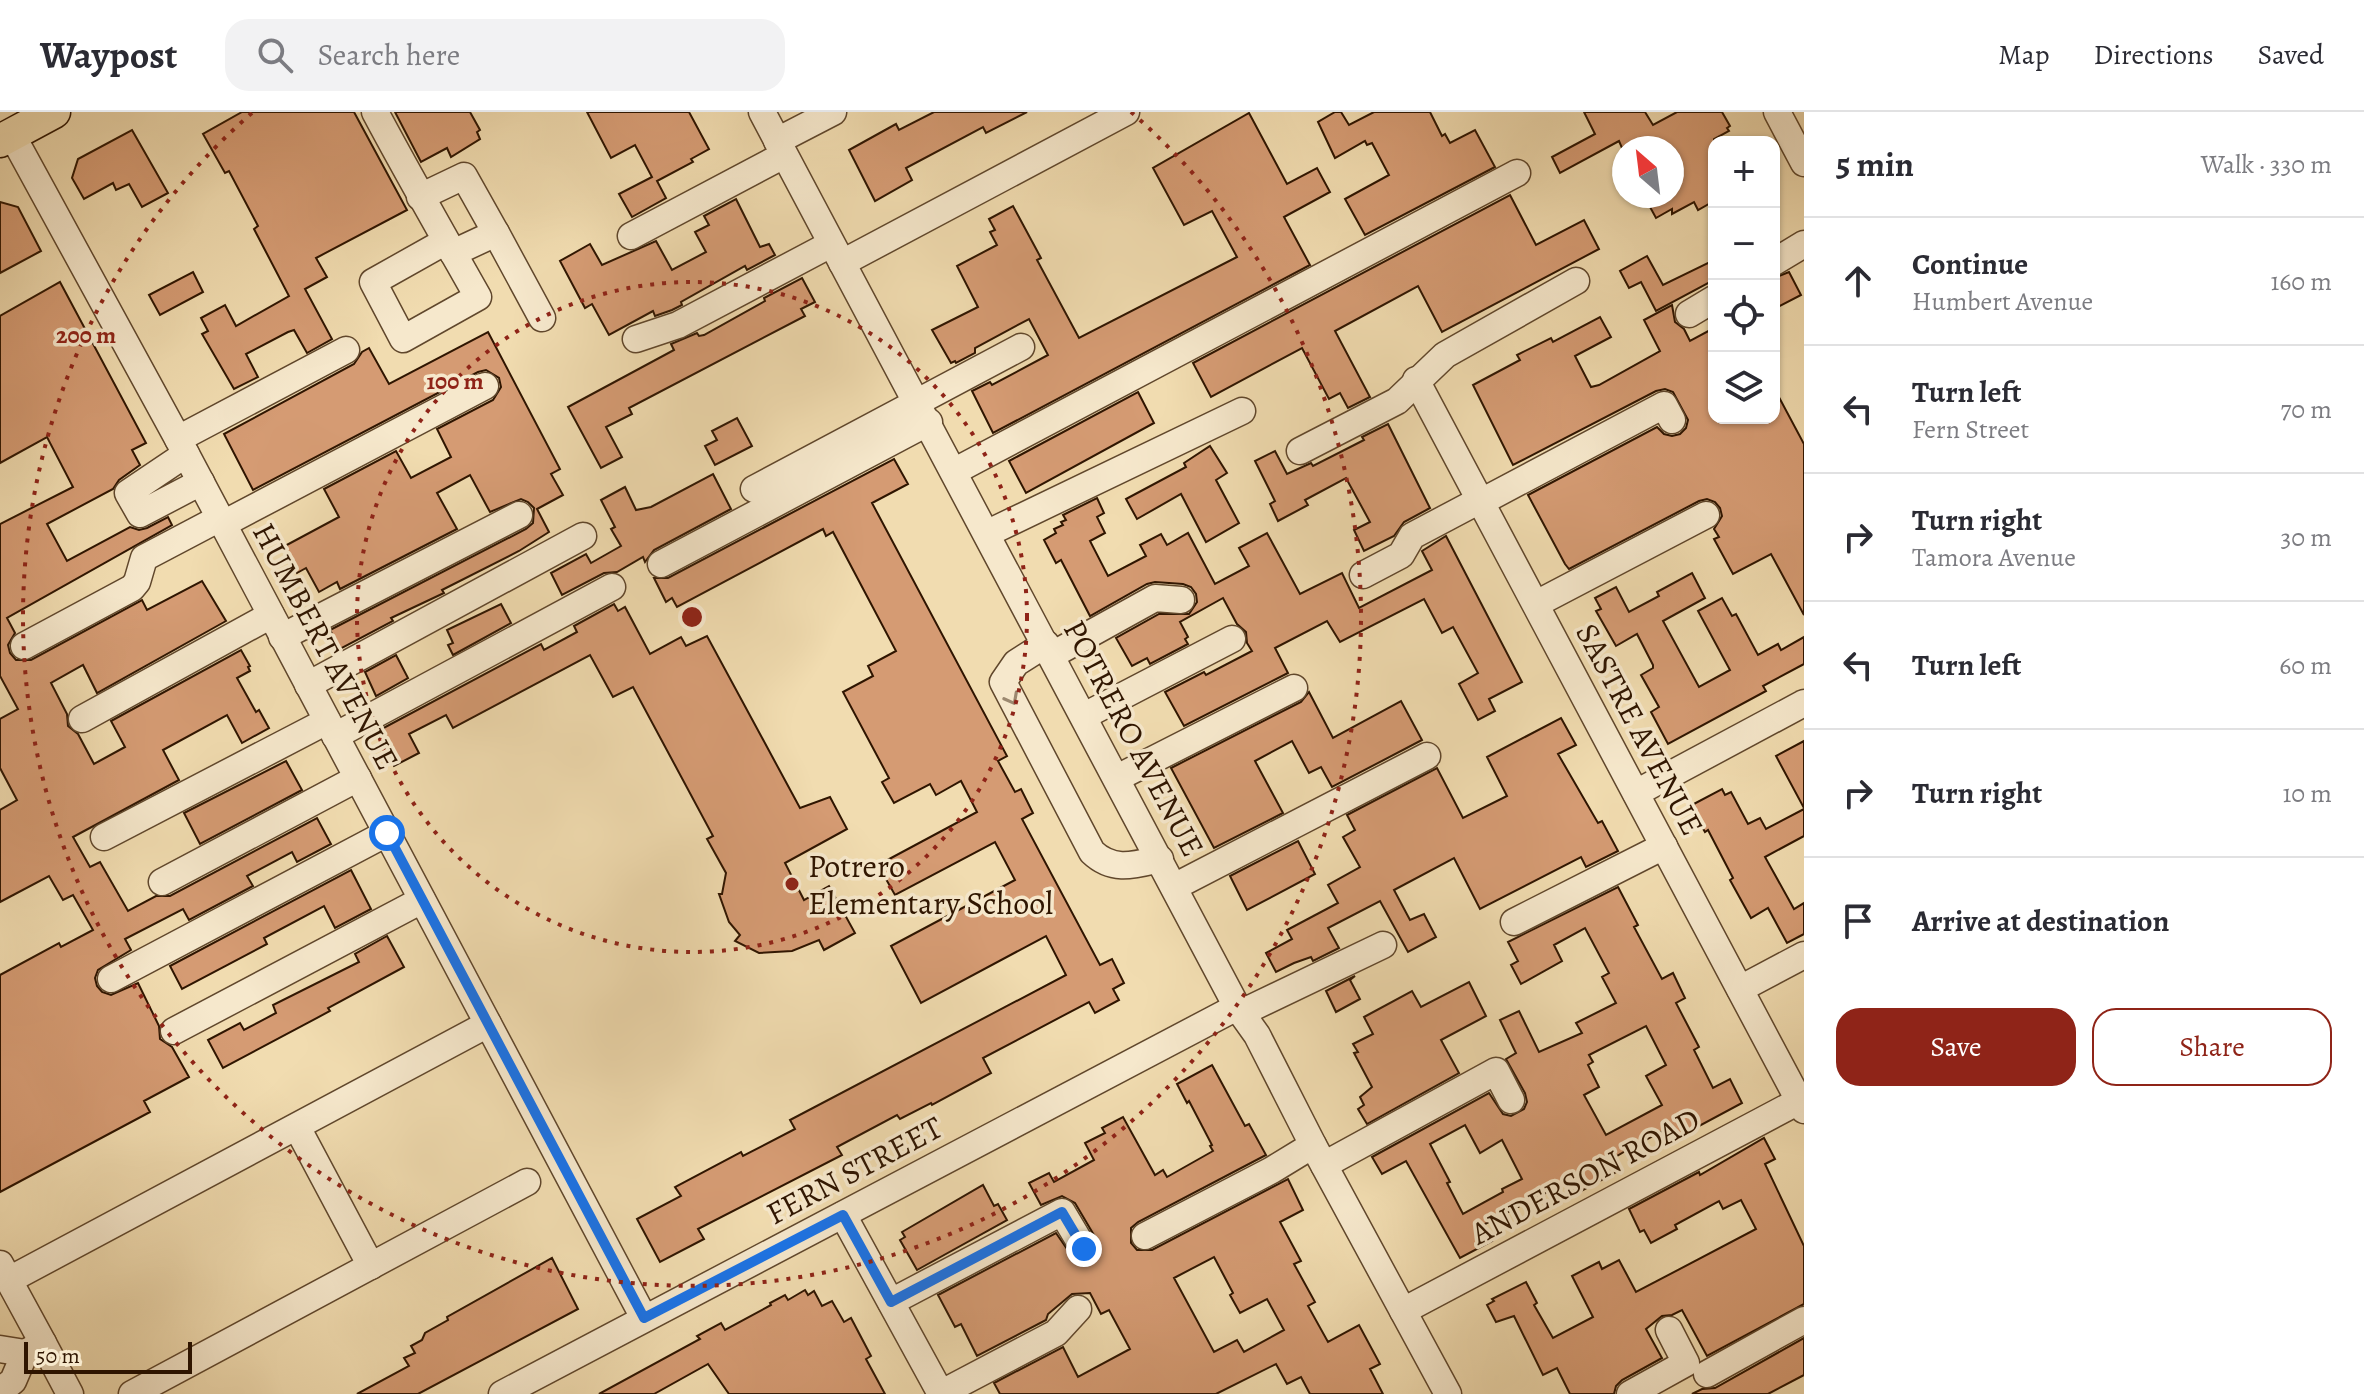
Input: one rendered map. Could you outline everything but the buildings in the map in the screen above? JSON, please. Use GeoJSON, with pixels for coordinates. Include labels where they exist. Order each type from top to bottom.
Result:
{"type":"FeatureCollection","features":[{"type":"Feature","properties":{"kind":"main road"},"geometry":{"type":"LineString","coordinates":[[6,138],[50,113]]}},
{"type":"Feature","properties":{"kind":"street"},"geometry":{"type":"LineString","coordinates":[[375,112],[449,247],[496,233]]}},
{"type":"Feature","properties":{"kind":"street","name":"POTRERO AVENUE"},"geometry":{"type":"LineString","coordinates":[[762,112],[1239,1010],[1257,1035],[1318,1155],[1448,1394]]}},
{"type":"Feature","properties":{"kind":"street"},"geometry":{"type":"LineString","coordinates":[[631,236],[780,148],[833,112]]}},
{"type":"Feature","properties":{"kind":"street"},"geometry":{"type":"LineString","coordinates":[[636,339],[678,325],[836,254],[1126,112]]}},
{"type":"Feature","properties":{"kind":"street"},"geometry":{"type":"LineString","coordinates":[[1777,112],[1804,163]]}},
{"type":"Feature","properties":{"kind":"street","name":"HUMBERT AVENUE"},"geometry":{"type":"LineString","coordinates":[[6,138],[182,446],[644,1318]]}},
{"type":"Feature","properties":{"kind":"street"},"geometry":{"type":"LineString","coordinates":[[955,471],[1517,173]]}},
{"type":"Feature","properties":{"kind":"street"},"geometry":{"type":"LineString","coordinates":[[420,197],[464,176],[542,318]]}},
{"type":"Feature","properties":{"kind":"street"},"geometry":{"type":"LineString","coordinates":[[1780,258],[1804,244]]}},
{"type":"Feature","properties":{"kind":"street"},"geometry":{"type":"LineString","coordinates":[[1300,451],[1397,401],[1445,355],[1576,281]]}},
{"type":"Feature","properties":{"kind":"street"},"geometry":{"type":"LineString","coordinates":[[1689,314],[1708,303]]}},
{"type":"Feature","properties":{"kind":"street"},"geometry":{"type":"LineString","coordinates":[[661,564],[924,412],[1021,347]]}},
{"type":"Feature","properties":{"kind":"street"},"geometry":{"type":"LineString","coordinates":[[201,482],[140,514],[128,493],[182,446],[346,350]]}},
{"type":"Feature","properties":{"kind":"street","name":"SASTRE AVENUE"},"geometry":{"type":"LineString","coordinates":[[1416,380],[1802,1105]]}},
{"type":"Feature","properties":{"kind":"street"},"geometry":{"type":"LineString","coordinates":[[24,646],[132,588],[137,582],[144,558],[485,386]]}},
{"type":"Feature","properties":{"kind":"street"},"geometry":{"type":"LineString","coordinates":[[1363,575],[1401,555],[1412,536],[1664,405],[1672,420]]}},
{"type":"Feature","properties":{"kind":"street"},"geometry":{"type":"LineString","coordinates":[[988,533],[1242,411]]}},
{"type":"Feature","properties":{"kind":"street"},"geometry":{"type":"LineString","coordinates":[[754,489],[924,412]]}},
{"type":"Feature","properties":{"kind":"street"},"geometry":{"type":"LineString","coordinates":[[82,719],[519,515]]}},
{"type":"Feature","properties":{"kind":"street"},"geometry":{"type":"LineString","coordinates":[[1536,604],[1706,515]]}},
{"type":"Feature","properties":{"kind":"street"},"geometry":{"type":"LineString","coordinates":[[308,685],[583,536]]}},
{"type":"Feature","properties":{"kind":"street"},"geometry":{"type":"LineString","coordinates":[[104,837],[331,728],[612,587]]}},
{"type":"Feature","properties":{"kind":"street"},"geometry":{"type":"LineString","coordinates":[[1160,859],[1124,867],[1102,862],[1092,852],[1003,682],[1016,663],[1155,598],[1181,600]]}},
{"type":"Feature","properties":{"kind":"street"},"geometry":{"type":"LineString","coordinates":[[1084,716],[1232,639]]}},
{"type":"Feature","properties":{"kind":"street"},"geometry":{"type":"LineString","coordinates":[[1117,778],[1294,688]]}},
{"type":"Feature","properties":{"kind":"street"},"geometry":{"type":"LineString","coordinates":[[1636,793],[1804,703]]}},
{"type":"Feature","properties":{"kind":"street"},"geometry":{"type":"LineString","coordinates":[[1174,887],[1427,756]]}},
{"type":"Feature","properties":{"kind":"street"},"geometry":{"type":"LineString","coordinates":[[162,882],[358,778]]}},
{"type":"Feature","properties":{"kind":"street"},"geometry":{"type":"LineString","coordinates":[[111,979],[387,833]]}},
{"type":"Feature","properties":{"kind":"street"},"geometry":{"type":"LineString","coordinates":[[1514,922],[1664,846]]}},
{"type":"Feature","properties":{"kind":"street"},"geometry":{"type":"LineString","coordinates":[[174,1031],[422,900]]}},
{"type":"Feature","properties":{"kind":"street","name":"FERN STREET"},"geometry":{"type":"LineString","coordinates":[[502,1394],[1239,1010],[1383,945]]}},
{"type":"Feature","properties":{"kind":"street"},"geometry":{"type":"LineString","coordinates":[[1740,989],[1804,955]]}},
{"type":"Feature","properties":{"kind":"street"},"geometry":{"type":"LineString","coordinates":[[0,1391],[13,1381],[23,1348],[4,1272],[297,1127],[488,1024]]}},
{"type":"Feature","properties":{"kind":"street"},"geometry":{"type":"LineString","coordinates":[[1145,1236],[1272,1170],[1318,1155],[1496,1071],[1511,1100]]}},
{"type":"Feature","properties":{"kind":"street","name":"ANDERSON ROAD"},"geometry":{"type":"LineString","coordinates":[[1403,1311],[1802,1105]]}},
{"type":"Feature","properties":{"kind":"street"},"geometry":{"type":"LineString","coordinates":[[297,1127],[371,1266]]}},
{"type":"Feature","properties":{"kind":"street"},"geometry":{"type":"LineString","coordinates":[[132,1394],[527,1182]]}},
{"type":"Feature","properties":{"kind":"street"},"geometry":{"type":"LineString","coordinates":[[891,1302],[1062,1212],[1084,1249]]}},
{"type":"Feature","properties":{"kind":"street"},"geometry":{"type":"LineString","coordinates":[[843,1215],[940,1394],[1056,1333],[1078,1309]]}},
{"type":"Feature","properties":{"kind":"street"},"geometry":{"type":"LineString","coordinates":[[1707,1374],[1804,1320]]}},
{"type":"Feature","properties":{"kind":"street"},"geometry":{"type":"LineString","coordinates":[[1630,1394],[1686,1363],[1669,1330]]}},
{"type":"Feature","properties":{"kind":"street"},"geometry":{"type":"LineString","coordinates":[[23,1348],[70,1394]]}},
{"type":"Feature","properties":{"kind":"place","name":"Potrero Elementary School"},"geometry":{"type":"Point","coordinates":[792,884]}},
{"type":"Feature","properties":{"kind":"route"},"geometry":{"type":"LineString","coordinates":[[387,833],[644,1318],[843,1215],[891,1302],[1062,1212],[1084,1249]]}}]}
